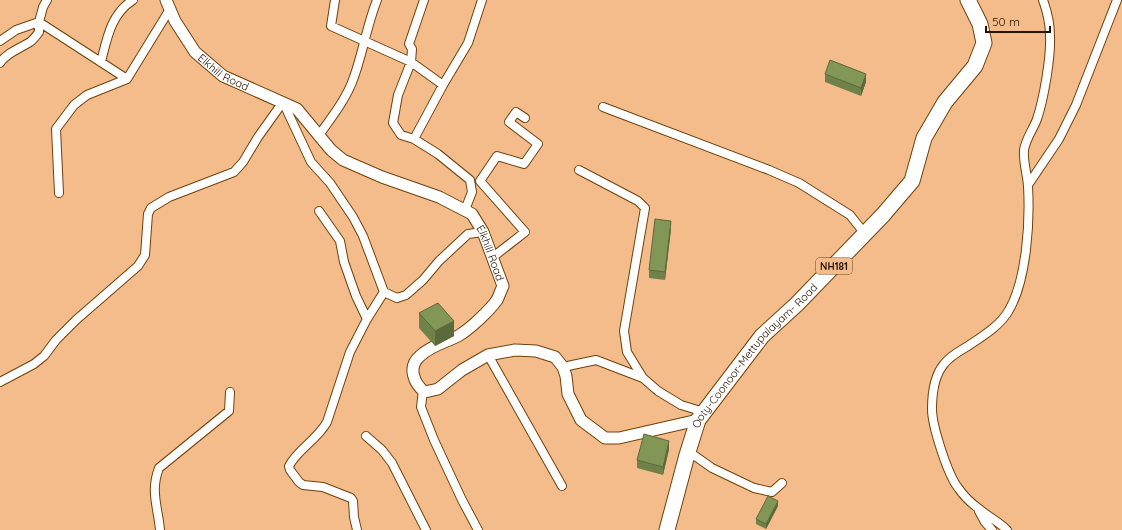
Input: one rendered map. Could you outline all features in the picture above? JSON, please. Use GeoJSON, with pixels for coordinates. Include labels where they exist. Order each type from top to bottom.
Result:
{"type":"FeatureCollection","features":[{"type":"Feature","properties":{"kind":"highway","name":"Ooty-Coonoor-Mettupalayam- Road"},"geometry":{"type":"LineString","coordinates":[[667,530],[688,451],[701,416],[762,336],[797,304],[865,234],[912,181],[924,138],[945,102],[975,66],[984,43],[980,24],[968,0]]}},
{"type":"Feature","properties":{"kind":"street"},"geometry":{"type":"LineString","coordinates":[[0,63],[16,50],[32,41],[39,32],[39,22],[43,7],[47,0]]}},
{"type":"Feature","properties":{"kind":"street"},"geometry":{"type":"LineString","coordinates":[[101,62],[110,28],[123,6],[133,0]]}},
{"type":"Feature","properties":{"kind":"street"},"geometry":{"type":"LineString","coordinates":[[335,0],[331,26],[411,62],[443,85]]}},
{"type":"Feature","properties":{"kind":"street"},"geometry":{"type":"LineString","coordinates":[[319,135],[345,97],[354,78],[372,12],[377,0]]}},
{"type":"Feature","properties":{"kind":"street"},"geometry":{"type":"LineString","coordinates":[[424,0],[409,44],[412,49],[411,62],[398,95],[393,123],[401,135],[414,139],[438,154],[470,180],[472,192],[465,210]]}},
{"type":"Feature","properties":{"kind":"street"},"geometry":{"type":"LineString","coordinates":[[414,139],[468,43],[482,0]]}},
{"type":"Feature","properties":{"kind":"street"},"geometry":{"type":"LineString","coordinates":[[1007,530],[978,509],[958,488],[948,471],[932,411],[934,384],[944,364],[954,354],[998,324],[1009,311],[1016,295],[1022,270],[1027,236],[1028,185],[1024,160],[1024,148],[1041,106],[1048,65],[1050,35],[1043,0]]}},
{"type":"Feature","properties":{"kind":"street"},"geometry":{"type":"LineString","coordinates":[[1028,185],[1059,139],[1076,105],[1117,0]]}},
{"type":"Feature","properties":{"kind":"street"},"geometry":{"type":"LineString","coordinates":[[59,193],[56,129],[74,105],[87,95],[127,79],[168,4]]}},
{"type":"Feature","properties":{"kind":"street","name":"Elkhill Road"},"geometry":{"type":"LineString","coordinates":[[168,4],[175,21],[194,52],[223,76],[297,109],[331,150],[343,160],[382,177],[438,197],[472,214],[483,232],[503,286],[497,300],[475,323],[459,335],[419,356],[412,367],[413,376],[419,387],[423,390]]}},
{"type":"Feature","properties":{"kind":"street"},"geometry":{"type":"LineString","coordinates":[[0,41],[16,30],[39,22]]}},
{"type":"Feature","properties":{"kind":"street"},"geometry":{"type":"LineString","coordinates":[[39,22],[127,79]]}},
{"type":"Feature","properties":{"kind":"street"},"geometry":{"type":"LineString","coordinates":[[0,382],[34,364],[44,356],[56,340],[76,320],[138,266],[145,255],[148,214],[151,208],[169,196],[234,172],[243,162],[258,137],[283,102],[311,162],[330,183],[353,217],[363,236],[384,292],[397,298],[406,295],[423,280],[468,234],[483,232]]}},
{"type":"Feature","properties":{"kind":"street"},"geometry":{"type":"LineString","coordinates":[[603,107],[769,170],[799,183],[850,215],[865,234]]}},
{"type":"Feature","properties":{"kind":"street"},"geometry":{"type":"LineString","coordinates":[[493,257],[525,232],[480,181],[497,156],[524,164],[538,144],[508,122],[516,112],[526,118]]}},
{"type":"Feature","properties":{"kind":"street"},"geometry":{"type":"LineString","coordinates":[[579,170],[638,201],[645,208],[624,331],[627,352],[643,378],[658,391],[701,416]]}},
{"type":"Feature","properties":{"kind":"street"},"geometry":{"type":"LineString","coordinates":[[319,212],[340,241],[344,262],[366,319]]}},
{"type":"Feature","properties":{"kind":"street"},"geometry":{"type":"LineString","coordinates":[[357,530],[353,501],[351,498],[323,488],[302,485],[290,470],[289,466],[292,460],[322,432],[327,422],[350,352],[366,319],[384,292]]}},
{"type":"Feature","properties":{"kind":"street"},"geometry":{"type":"LineString","coordinates":[[476,529],[434,440],[421,407],[423,390],[425,392],[438,389],[462,370],[488,355],[515,350],[536,351],[555,357],[564,367],[568,394],[581,420],[605,438],[619,438],[701,416]]}},
{"type":"Feature","properties":{"kind":"street"},"geometry":{"type":"LineString","coordinates":[[488,355],[562,486]]}},
{"type":"Feature","properties":{"kind":"street"},"geometry":{"type":"LineString","coordinates":[[564,367],[596,360],[643,378]]}},
{"type":"Feature","properties":{"kind":"street"},"geometry":{"type":"LineString","coordinates":[[160,530],[154,493],[155,478],[160,468],[229,411],[230,392]]}},
{"type":"Feature","properties":{"kind":"street"},"geometry":{"type":"LineString","coordinates":[[366,436],[382,450],[392,463],[426,530]]}},
{"type":"Feature","properties":{"kind":"street"},"geometry":{"type":"LineString","coordinates":[[688,451],[712,468],[754,488],[772,492],[782,483]]}},
{"type":"Feature","properties":{"kind":"street"},"geometry":{"type":"LineString","coordinates":[[978,509],[985,522],[992,530]]}},
{"type":"Feature","properties":{"kind":"building"},"geometry":{"type":"Polygon","coordinates":[[[830,60],[866,74],[861,88],[825,74],[830,60]]]}},
{"type":"Feature","properties":{"kind":"building"},"geometry":{"type":"Polygon","coordinates":[[[655,219],[671,221],[665,272],[649,270],[655,219]]]}},
{"type":"Feature","properties":{"kind":"building"},"geometry":{"type":"Polygon","coordinates":[[[438,303],[454,321],[435,331],[419,313],[438,303]]]}},
{"type":"Feature","properties":{"kind":"building"},"geometry":{"type":"Polygon","coordinates":[[[644,434],[669,441],[663,467],[637,460],[644,434]]]}},
{"type":"Feature","properties":{"kind":"building"},"geometry":{"type":"Polygon","coordinates":[[[768,496],[778,501],[766,524],[756,519],[768,496]]]}}]}
